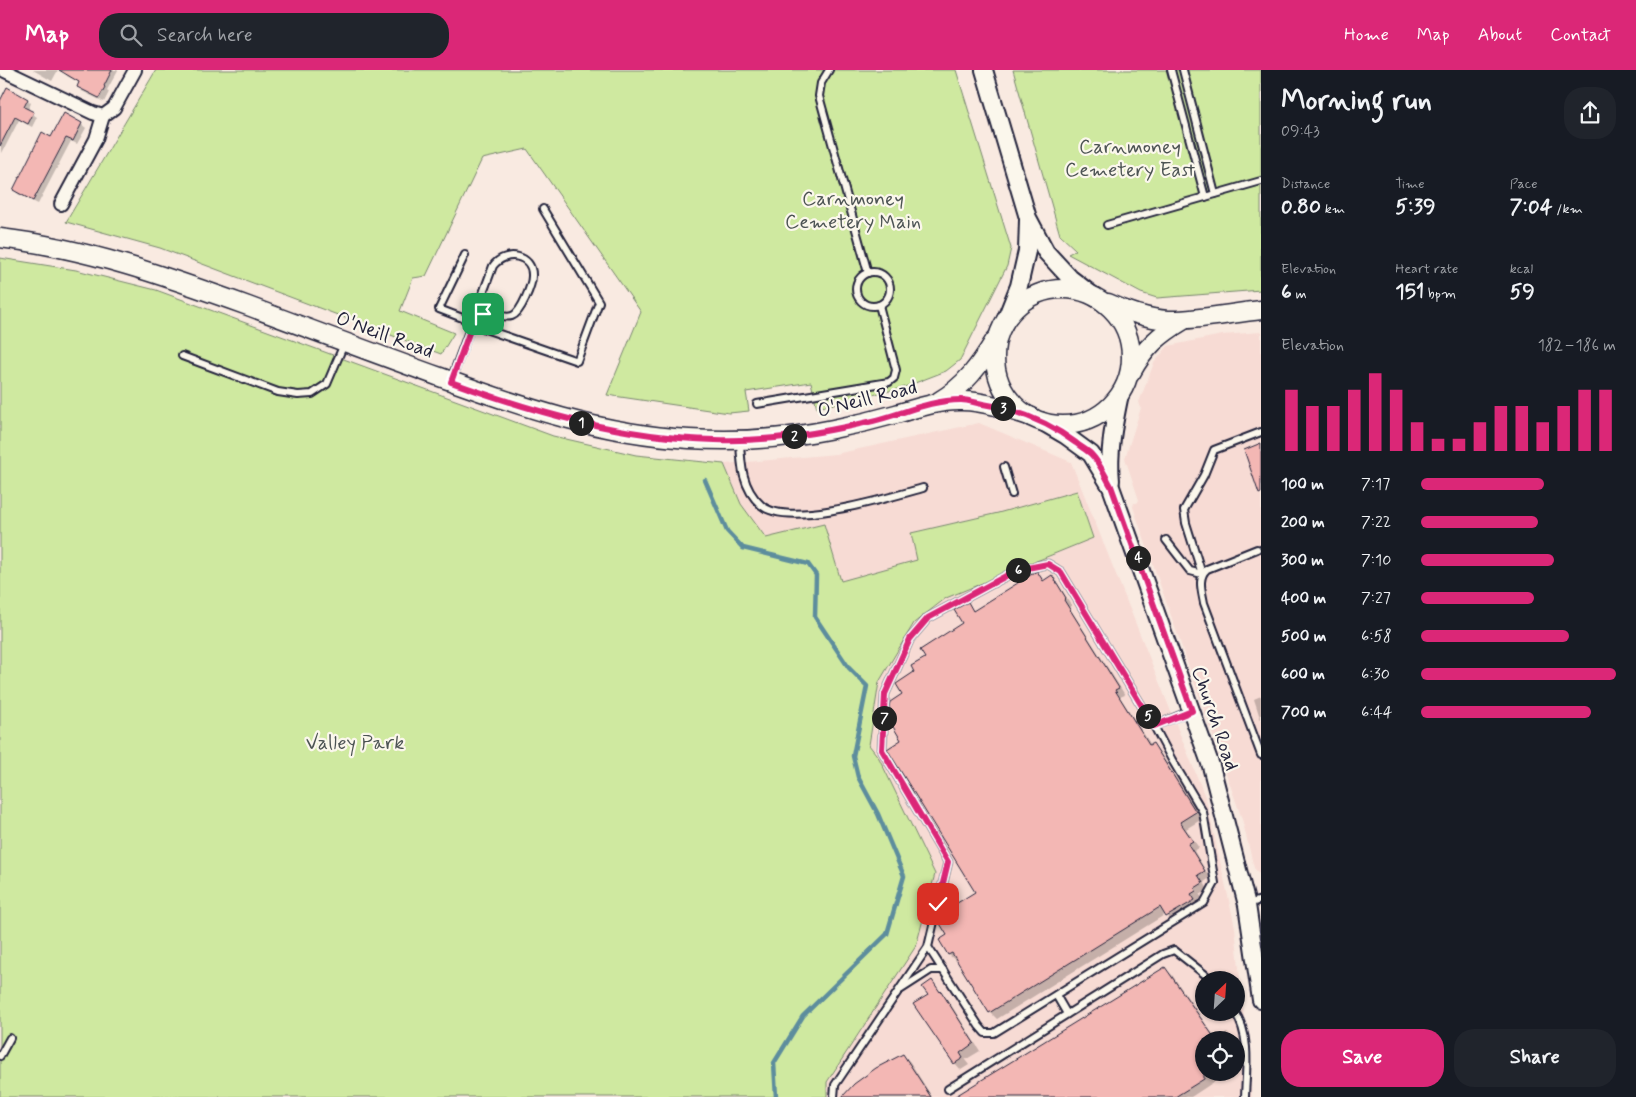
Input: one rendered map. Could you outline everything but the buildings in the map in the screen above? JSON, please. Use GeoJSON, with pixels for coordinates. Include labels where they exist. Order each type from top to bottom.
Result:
{"type":"FeatureCollection","features":[{"type":"Feature","properties":{"kind":"main road","name":"O'Neill Road"},"geometry":{"type":"LineString","coordinates":[[0,238],[39,243],[90,254],[145,270],[502,400],[598,427],[686,439],[769,439],[834,429],[875,420],[937,402],[962,400],[1006,408],[1036,419]]}},
{"type":"Feature","properties":{"kind":"main road"},"geometry":{"type":"LineString","coordinates":[[1184,320],[1159,336],[1144,350],[1120,394],[1110,406],[1098,415],[1085,421],[1055,424],[1036,419],[1014,404],[1002,386],[997,372],[995,357],[997,342],[1002,327],[1011,313],[1023,302],[1051,290],[1067,289],[1082,292],[1122,310],[1166,320],[1184,320],[1261,310]]}},
{"type":"Feature","properties":{"kind":"main road"},"geometry":{"type":"LineString","coordinates":[[1097,299],[1110,308],[1120,320],[1127,334],[1130,348],[1128,378]]}},
{"type":"Feature","properties":{"kind":"main road","name":"O'Neill Road"},"geometry":{"type":"LineString","coordinates":[[937,402],[953,393],[964,383],[983,360],[1002,327]]}},
{"type":"Feature","properties":{"kind":"street"},"geometry":{"type":"LineString","coordinates":[[3,70],[103,116]]}},
{"type":"Feature","properties":{"kind":"street"},"geometry":{"type":"LineString","coordinates":[[61,204],[96,138],[103,116],[114,108],[135,70]]}},
{"type":"Feature","properties":{"kind":"street"},"geometry":{"type":"LineString","coordinates":[[984,70],[1028,218],[1046,252],[1070,278],[1097,299]]}},
{"type":"Feature","properties":{"kind":"street"},"geometry":{"type":"LineString","coordinates":[[1002,327],[1019,286],[1027,251],[1028,218]]}},
{"type":"Feature","properties":{"kind":"street","name":"Church Road"},"geometry":{"type":"LineString","coordinates":[[1111,486],[1109,466],[1110,444],[1120,394]]}},
{"type":"Feature","properties":{"kind":"street","name":"Church Road"},"geometry":{"type":"LineString","coordinates":[[1036,419],[1065,434],[1091,454],[1111,486],[1192,711],[1254,902],[1261,1000]]}},
{"type":"Feature","properties":{"kind":"lane"},"geometry":{"type":"LineString","coordinates":[[829,70],[821,82],[819,96],[868,274]]}},
{"type":"Feature","properties":{"kind":"lane"},"geometry":{"type":"LineString","coordinates":[[1172,70],[1205,197]]}},
{"type":"Feature","properties":{"kind":"lane"},"geometry":{"type":"LineString","coordinates":[[1184,70],[1216,194]]}},
{"type":"Feature","properties":{"kind":"lane"},"geometry":{"type":"LineString","coordinates":[[1107,225],[1261,181]]}},
{"type":"Feature","properties":{"kind":"lane"},"geometry":{"type":"LineString","coordinates":[[465,255],[439,309],[474,319],[485,329],[577,362],[600,302],[543,209]]}},
{"type":"Feature","properties":{"kind":"lane"},"geometry":{"type":"LineString","coordinates":[[451,382],[493,266],[498,260],[515,255],[527,263],[532,276],[518,312],[512,316],[504,317],[487,313],[474,319]]}},
{"type":"Feature","properties":{"kind":"lane"},"geometry":{"type":"LineString","coordinates":[[874,272],[885,277],[890,287],[888,298],[878,305],[873,306],[864,303],[857,294],[856,289],[860,279],[868,274],[874,272]]}},
{"type":"Feature","properties":{"kind":"lane"},"geometry":{"type":"LineString","coordinates":[[757,404],[889,382],[894,378],[896,370],[878,305]]}},
{"type":"Feature","properties":{"kind":"lane"},"geometry":{"type":"LineString","coordinates":[[182,356],[278,392],[298,395],[312,394],[327,384],[344,342]]}},
{"type":"Feature","properties":{"kind":"lane"},"geometry":{"type":"LineString","coordinates":[[1261,432],[1214,450],[1204,475],[1184,510],[1186,523],[1202,574],[1204,603],[1261,755]]}},
{"type":"Feature","properties":{"kind":"lane"},"geometry":{"type":"LineString","coordinates":[[740,440],[741,468],[748,489],[761,505],[773,512],[787,515],[832,510],[924,488]]}},
{"type":"Feature","properties":{"kind":"lane"},"geometry":{"type":"LineString","coordinates":[[1004,467],[1012,494]]}},
{"type":"Feature","properties":{"kind":"lane"},"geometry":{"type":"LineString","coordinates":[[1166,540],[1190,571],[1202,574]]}},
{"type":"Feature","properties":{"kind":"lane"},"geometry":{"type":"LineString","coordinates":[[1202,574],[1211,567],[1257,548]]}},
{"type":"Feature","properties":{"kind":"lane"},"geometry":{"type":"LineString","coordinates":[[834,1097],[835,1085],[928,947],[948,862],[882,750],[885,694],[910,639],[928,618],[1017,570],[1048,564],[1061,572],[1154,726],[1203,812],[1215,883],[1204,903],[994,1033],[985,1033],[928,947]]}},
{"type":"Feature","properties":{"kind":"lane"},"geometry":{"type":"LineString","coordinates":[[1154,726],[1192,711]]}},
{"type":"Feature","properties":{"kind":"lane"},"geometry":{"type":"LineString","coordinates":[[948,1090],[1163,954],[1174,950],[1201,971]]}},
{"type":"Feature","properties":{"kind":"lane"},"geometry":{"type":"LineString","coordinates":[[897,992],[931,970],[943,970]]}},
{"type":"Feature","properties":{"kind":"lane"},"geometry":{"type":"LineString","coordinates":[[1056,995],[1067,1014]]}},
{"type":"Feature","properties":{"kind":"lane"},"geometry":{"type":"LineString","coordinates":[[1239,1021],[1246,1044],[1246,1097]]}},
{"type":"Feature","properties":{"kind":"lane"},"geometry":{"type":"LineString","coordinates":[[0,1056],[10,1038]]}},
{"type":"Feature","properties":{"kind":"shaded area"},"geometry":{"type":"Polygon","coordinates":[[[1261,332],[1261,876],[1254,868],[1242,819],[1133,507],[1134,503],[1137,503],[1139,500],[1125,458],[1141,408],[1139,402],[1154,363],[1168,346],[1222,335],[1261,332]]]}},
{"type":"Feature","properties":{"kind":"shaded area"},"geometry":{"type":"Polygon","coordinates":[[[979,423],[1071,462],[1206,799],[1235,927],[1239,971],[1195,971],[1195,1021],[1244,1021],[1252,1097],[827,1097],[827,1082],[935,874],[879,758],[869,745],[879,682],[914,623],[946,598],[1093,538],[1077,491],[998,513],[911,533],[918,560],[841,581],[824,524],[766,539],[741,504],[724,464],[836,454],[979,423]]]}},
{"type":"Feature","properties":{"kind":"green space","name":"Carnmoney Cemetery Main"},"geometry":{"type":"Polygon","coordinates":[[[156,70],[956,70],[1011,248],[1007,266],[960,360],[946,371],[902,388],[817,408],[811,382],[746,392],[749,411],[729,413],[607,395],[641,312],[527,149],[482,159],[426,276],[413,278],[400,311],[454,333],[441,354],[160,248],[66,222],[156,70]]]}},
{"type":"Feature","properties":{"kind":"green space","name":"Carnmoney Cemetery East"},"geometry":{"type":"Polygon","coordinates":[[[1013,70],[1261,70],[1261,290],[1157,298],[1141,293],[1068,254],[1076,250],[1060,235],[1013,70]]]}},
{"type":"Feature","properties":{"kind":"green space","name":"Valley Park"},"geometry":{"type":"Polygon","coordinates":[[[0,258],[76,270],[156,290],[553,436],[636,455],[724,464],[741,504],[766,538],[824,524],[841,581],[917,560],[911,533],[998,513],[1077,491],[1093,538],[946,598],[914,623],[879,682],[869,745],[879,758],[935,874],[916,946],[827,1082],[827,1097],[0,1097],[0,258]]]}},
{"type":"Feature","properties":{"kind":"waterway"},"geometry":{"type":"LineString","coordinates":[[705,480],[727,531],[743,548],[808,564],[816,575],[815,617],[849,668],[867,686],[853,756],[858,777],[878,814],[904,876],[887,934],[803,1016],[774,1063],[776,1097]]}},
{"type":"Feature","properties":{"kind":"route"},"geometry":{"type":"LineString","coordinates":[[483,314],[475,317],[451,382],[557,417],[598,427],[686,439],[769,439],[834,429],[875,420],[937,402],[962,400],[1006,408],[1032,417],[1065,434],[1091,454],[1111,486],[1192,711],[1154,726],[1061,572],[1048,564],[1017,570],[928,618],[910,639],[885,694],[882,750],[948,862],[938,904]]}}]}
